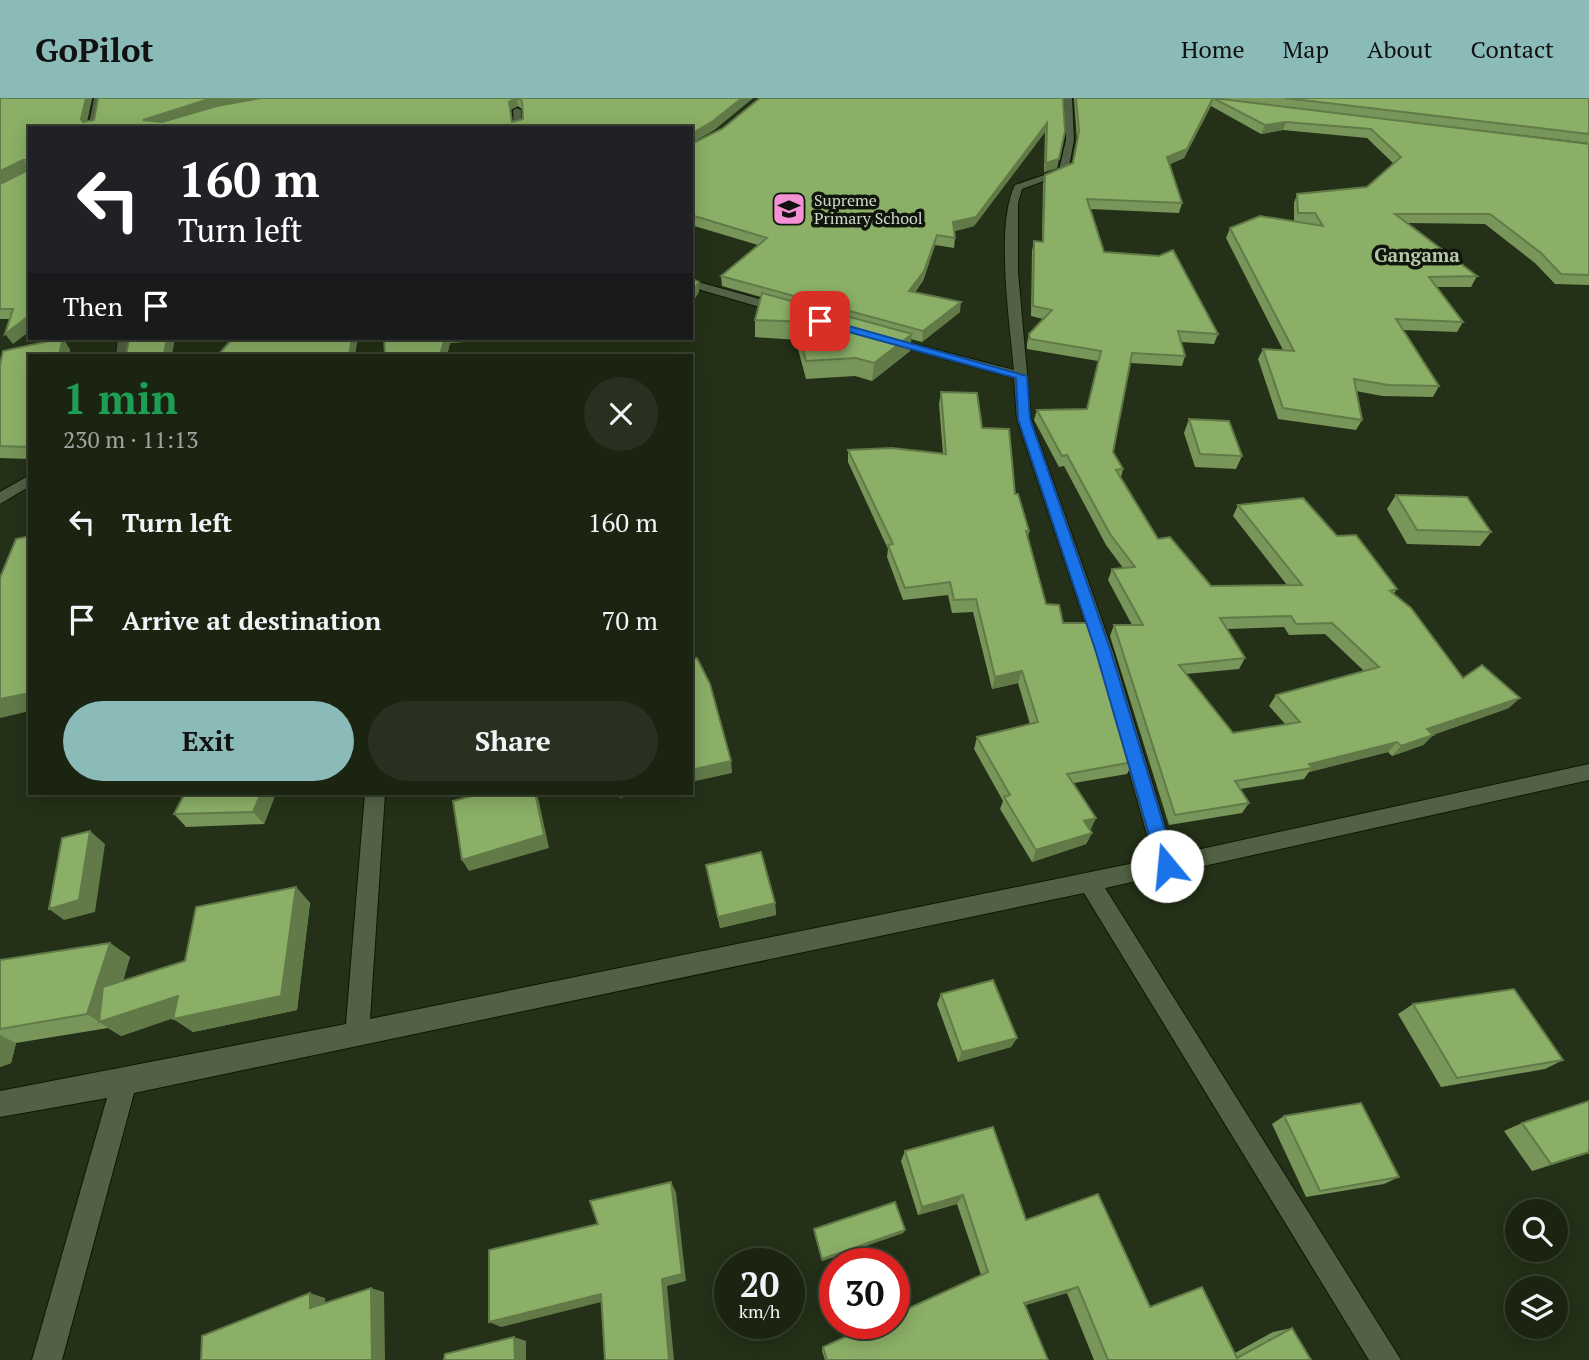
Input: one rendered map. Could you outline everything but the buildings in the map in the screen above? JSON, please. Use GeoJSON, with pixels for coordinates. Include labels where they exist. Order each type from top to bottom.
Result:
{"type":"FeatureCollection","features":[{"type":"Feature","properties":{"kind":"street"},"geometry":{"type":"LineString","coordinates":[[92,126],[97,100],[116,98]]}},
{"type":"Feature","properties":{"kind":"street"},"geometry":{"type":"LineString","coordinates":[[1068,98],[1070,141],[1063,172],[1023,184],[1015,191],[1012,272],[1024,419],[1104,652],[1167,866]]}},
{"type":"Feature","properties":{"kind":"street"},"geometry":{"type":"LineString","coordinates":[[517,110],[519,126]]}},
{"type":"Feature","properties":{"kind":"street"},"geometry":{"type":"LineString","coordinates":[[693,284],[794,313]]}},
{"type":"Feature","properties":{"kind":"street"},"geometry":{"type":"LineString","coordinates":[[871,336],[1021,376]]}},
{"type":"Feature","properties":{"kind":"street"},"geometry":{"type":"LineString","coordinates":[[0,499],[28,480]]}},
{"type":"Feature","properties":{"kind":"street"},"geometry":{"type":"LineString","coordinates":[[0,1104],[124,1082],[1167,866],[1589,772]]}},
{"type":"Feature","properties":{"kind":"street"},"geometry":{"type":"LineString","coordinates":[[357,1034],[375,795]]}},
{"type":"Feature","properties":{"kind":"street"},"geometry":{"type":"LineString","coordinates":[[1089,882],[1386,1360]]}},
{"type":"Feature","properties":{"kind":"street"},"geometry":{"type":"LineString","coordinates":[[47,1360],[124,1082]]}},
{"type":"Feature","properties":{"kind":"place","name":"Supreme Primary School"},"geometry":{"type":"Point","coordinates":[789,209]}},
{"type":"Feature","properties":{"kind":"district","name":"Gangama"},"geometry":{"type":"Point","coordinates":[1417,255]}},
{"type":"Feature","properties":{"kind":"route"},"geometry":{"type":"LineString","coordinates":[[820,321],[1021,376],[1024,419],[1104,652],[1167,866]]}}]}
